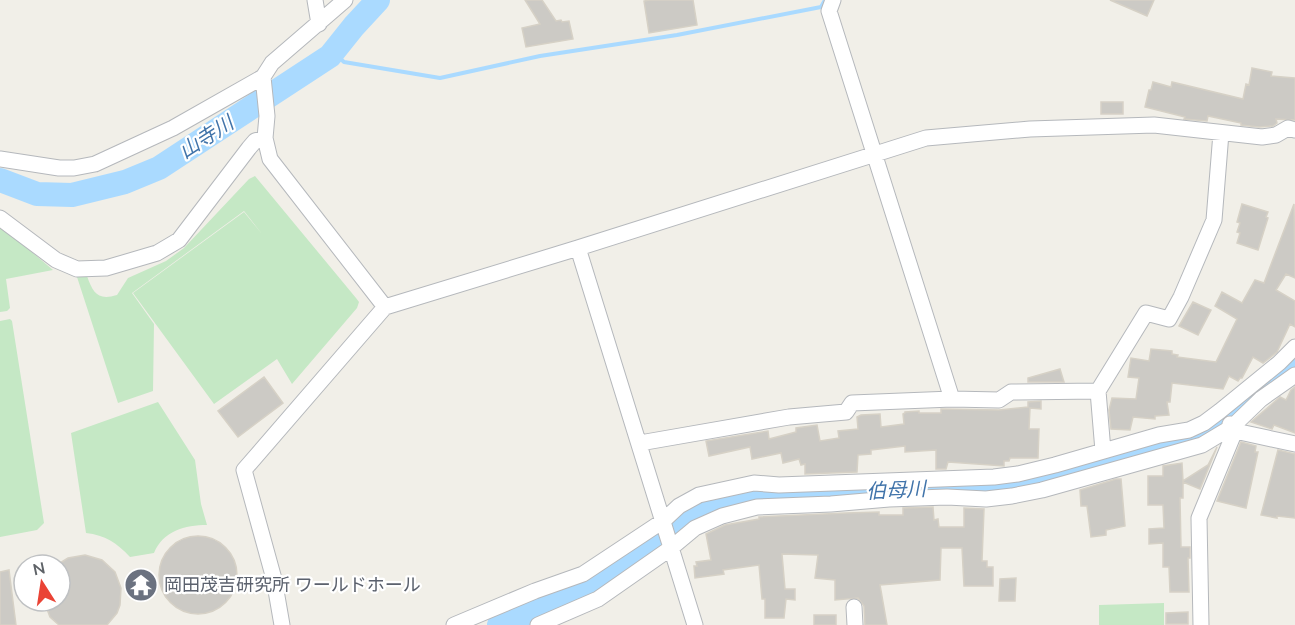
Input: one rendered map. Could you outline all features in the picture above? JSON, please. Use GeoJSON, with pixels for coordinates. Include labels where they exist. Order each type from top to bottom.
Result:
{"type":"FeatureCollection","features":[{"type":"Feature","properties":{"kind":"street"},"geometry":{"type":"LineString","coordinates":[[315,0],[319,24]]}},
{"type":"Feature","properties":{"kind":"street"},"geometry":{"type":"LineString","coordinates":[[345,0],[272,63],[263,81],[267,116],[265,138],[270,159],[385,307]]}},
{"type":"Feature","properties":{"kind":"street"},"geometry":{"type":"LineString","coordinates":[[833,0],[829,11],[952,399]]}},
{"type":"Feature","properties":{"kind":"street"},"geometry":{"type":"LineString","coordinates":[[0,159],[59,168],[95,164],[173,128],[263,81]]}},
{"type":"Feature","properties":{"kind":"street"},"geometry":{"type":"LineString","coordinates":[[282,625],[274,579],[244,470],[385,307],[578,249],[926,138],[1041,129],[1154,125],[1262,137],[1276,135],[1288,128],[1295,130]]}},
{"type":"Feature","properties":{"kind":"street"},"geometry":{"type":"LineString","coordinates":[[1103,451],[1098,391],[1146,313],[1169,319],[1181,297],[1214,220],[1221,133]]}},
{"type":"Feature","properties":{"kind":"street"},"geometry":{"type":"LineString","coordinates":[[0,218],[56,260],[77,269],[106,268],[157,253],[179,240],[249,148],[255,141],[265,138]]}},
{"type":"Feature","properties":{"kind":"street"},"geometry":{"type":"LineString","coordinates":[[578,249],[695,625]]}},
{"type":"Feature","properties":{"kind":"street"},"geometry":{"type":"LineString","coordinates":[[538,625],[597,599],[667,534],[679,506],[699,495],[754,483],[779,485],[1002,476],[1055,465],[1204,423],[1279,363],[1295,347]]}},
{"type":"Feature","properties":{"kind":"street"},"geometry":{"type":"LineString","coordinates":[[1201,625],[1199,518],[1234,429],[1261,399],[1295,375]]}},
{"type":"Feature","properties":{"kind":"street"},"geometry":{"type":"LineString","coordinates":[[640,443],[789,417],[846,412],[852,403],[952,399],[999,400],[1011,392],[1098,391]]}},
{"type":"Feature","properties":{"kind":"street"},"geometry":{"type":"LineString","coordinates":[[1220,411],[1234,429],[1295,444]]}},
{"type":"Feature","properties":{"kind":"street"},"geometry":{"type":"LineString","coordinates":[[453,625],[583,574],[667,534],[695,528],[722,516],[757,507],[889,499],[947,497],[986,499],[1012,496],[1042,490],[1202,445],[1234,429]]}},
{"type":"Feature","properties":{"kind":"street"},"geometry":{"type":"LineString","coordinates":[[852,482],[854,502]]}},
{"type":"Feature","properties":{"kind":"street"},"geometry":{"type":"LineString","coordinates":[[854,607],[855,625]]}},
{"type":"Feature","properties":{"kind":"green space"},"geometry":{"type":"Polygon","coordinates":[[[255,176],[356,298],[359,302],[357,308],[292,384],[277,359],[214,404],[133,293],[244,212],[262,234],[244,211],[132,293],[154,324],[153,391],[118,403],[77,277],[87,276],[94,291],[101,296],[117,295],[128,278],[166,261],[184,248],[249,179],[255,176]]]}},
{"type":"Feature","properties":{"kind":"green space"},"geometry":{"type":"Polygon","coordinates":[[[0,225],[53,270],[6,279],[10,308],[0,312],[0,225]]]}},
{"type":"Feature","properties":{"kind":"green space"},"geometry":{"type":"Polygon","coordinates":[[[10,319],[44,523],[37,530],[0,537],[0,321],[10,319]]]}},
{"type":"Feature","properties":{"kind":"green space"},"geometry":{"type":"Polygon","coordinates":[[[158,402],[195,460],[201,504],[207,525],[183,528],[163,539],[154,553],[130,557],[110,540],[86,533],[71,433],[158,402]]]}},
{"type":"Feature","properties":{"kind":"green space"},"geometry":{"type":"Polygon","coordinates":[[[1164,603],[1164,625],[1099,625],[1099,605],[1164,603]]]}},
{"type":"Feature","properties":{"kind":"building"},"geometry":{"type":"Polygon","coordinates":[[[525,0],[542,0],[556,21],[569,21],[573,39],[526,47],[522,28],[540,24],[525,0]]]}},
{"type":"Feature","properties":{"kind":"building"},"geometry":{"type":"Polygon","coordinates":[[[693,0],[697,25],[649,33],[644,1],[693,0]]]}},
{"type":"Feature","properties":{"kind":"building"},"geometry":{"type":"Polygon","coordinates":[[[1110,0],[1154,0],[1147,16],[1110,0]]]}},
{"type":"Feature","properties":{"kind":"building"},"geometry":{"type":"Polygon","coordinates":[[[1252,68],[1272,72],[1271,76],[1295,78],[1295,120],[1276,119],[1277,123],[1273,126],[1259,127],[1241,125],[1241,123],[1208,116],[1207,121],[1184,119],[1185,117],[1145,107],[1153,82],[1171,87],[1172,82],[1243,99],[1246,84],[1249,85],[1252,68]]]}},
{"type":"Feature","properties":{"kind":"building"},"geometry":{"type":"Polygon","coordinates":[[[1101,102],[1123,102],[1123,114],[1101,114],[1101,102]]]}},
{"type":"Feature","properties":{"kind":"building"},"geometry":{"type":"Polygon","coordinates":[[[1242,204],[1268,212],[1258,250],[1237,243],[1240,223],[1237,222],[1242,204]]]}},
{"type":"Feature","properties":{"kind":"building"},"geometry":{"type":"Polygon","coordinates":[[[1294,204],[1295,278],[1286,274],[1276,290],[1295,301],[1295,327],[1290,324],[1277,352],[1263,363],[1253,357],[1242,378],[1238,381],[1229,376],[1223,389],[1172,383],[1170,402],[1167,402],[1169,415],[1155,416],[1155,419],[1133,417],[1130,430],[1111,429],[1109,410],[1112,398],[1136,399],[1139,378],[1128,377],[1131,358],[1149,361],[1151,349],[1172,351],[1172,354],[1178,355],[1177,357],[1216,362],[1237,319],[1215,306],[1222,292],[1242,303],[1255,280],[1264,283],[1294,204]]]}},
{"type":"Feature","properties":{"kind":"building"},"geometry":{"type":"Polygon","coordinates":[[[1193,302],[1211,310],[1198,335],[1179,326],[1193,302]]]}},
{"type":"Feature","properties":{"kind":"building"},"geometry":{"type":"Polygon","coordinates":[[[1060,369],[1064,382],[1028,382],[1028,378],[1060,369]]]}},
{"type":"Feature","properties":{"kind":"building"},"geometry":{"type":"Polygon","coordinates":[[[264,377],[283,403],[238,437],[218,411],[264,377]]]}},
{"type":"Feature","properties":{"kind":"building"},"geometry":{"type":"Polygon","coordinates":[[[1295,387],[1295,433],[1274,425],[1272,429],[1251,422],[1280,397],[1286,400],[1295,387]]]}},
{"type":"Feature","properties":{"kind":"building"},"geometry":{"type":"Polygon","coordinates":[[[1041,401],[1041,409],[1030,408],[1029,429],[1039,429],[1038,458],[1010,458],[1009,461],[1004,461],[1004,466],[948,462],[946,469],[936,469],[936,450],[905,452],[905,446],[871,450],[871,454],[858,455],[857,472],[805,474],[805,464],[801,465],[799,459],[783,463],[781,453],[752,459],[750,447],[709,456],[706,441],[768,431],[769,439],[796,432],[796,428],[817,425],[820,441],[839,438],[838,431],[858,429],[857,417],[861,415],[880,414],[881,427],[904,424],[903,414],[905,412],[941,413],[941,409],[999,410],[1028,407],[1028,402],[1041,401]]]}},
{"type":"Feature","properties":{"kind":"building"},"geometry":{"type":"Polygon","coordinates":[[[1241,442],[1256,446],[1255,452],[1258,452],[1246,508],[1217,501],[1241,442]]]}},
{"type":"Feature","properties":{"kind":"building"},"geometry":{"type":"Polygon","coordinates":[[[1217,447],[1200,489],[1183,482],[1183,498],[1180,498],[1181,547],[1190,547],[1189,592],[1170,592],[1169,567],[1163,567],[1163,543],[1149,544],[1149,529],[1164,528],[1163,505],[1148,505],[1148,476],[1163,476],[1163,466],[1182,463],[1183,481],[1208,465],[1217,447]]]}},
{"type":"Feature","properties":{"kind":"building"},"geometry":{"type":"Polygon","coordinates":[[[1278,450],[1295,454],[1295,518],[1261,515],[1278,450]]]}},
{"type":"Feature","properties":{"kind":"building"},"geometry":{"type":"Polygon","coordinates":[[[1121,479],[1125,526],[1106,530],[1106,535],[1091,537],[1087,506],[1081,506],[1080,490],[1121,479]]]}},
{"type":"Feature","properties":{"kind":"building"},"geometry":{"type":"Polygon","coordinates":[[[933,507],[934,520],[938,519],[939,527],[964,527],[964,508],[984,509],[982,561],[987,561],[987,567],[993,567],[993,586],[964,586],[962,548],[941,548],[940,580],[880,585],[887,625],[865,625],[864,606],[858,598],[835,600],[835,580],[815,578],[818,555],[782,554],[785,589],[795,589],[795,600],[786,599],[784,618],[765,618],[765,599],[762,599],[759,565],[723,570],[724,574],[695,578],[696,562],[711,560],[706,534],[725,525],[759,519],[759,517],[879,512],[879,515],[903,515],[903,508],[933,507]]]}},
{"type":"Feature","properties":{"kind":"building"},"geometry":{"type":"Polygon","coordinates":[[[198,536],[213,539],[230,553],[237,575],[234,590],[220,607],[198,614],[183,611],[166,597],[159,575],[162,560],[176,543],[198,536]]]}},
{"type":"Feature","properties":{"kind":"building"},"geometry":{"type":"Polygon","coordinates":[[[85,555],[102,560],[115,572],[121,588],[120,605],[117,613],[107,625],[59,625],[50,617],[48,613],[72,613],[72,557],[85,555]]]}},
{"type":"Feature","properties":{"kind":"building"},"geometry":{"type":"Polygon","coordinates":[[[9,570],[12,613],[14,613],[16,625],[0,625],[0,572],[9,570]]]}},
{"type":"Feature","properties":{"kind":"building"},"geometry":{"type":"Polygon","coordinates":[[[1016,578],[1015,601],[999,601],[1000,579],[1016,578]]]}},
{"type":"Feature","properties":{"kind":"building"},"geometry":{"type":"Polygon","coordinates":[[[1188,612],[1188,624],[1166,624],[1166,613],[1188,612]]]}},
{"type":"Feature","properties":{"kind":"building"},"geometry":{"type":"Polygon","coordinates":[[[814,615],[836,615],[836,625],[814,625],[814,615]]]}},
{"type":"Feature","properties":{"kind":"waterway","name":"山寺川"},"geometry":{"type":"LineString","coordinates":[[0,180],[37,194],[72,195],[125,182],[159,168],[330,56],[378,0]]}},
{"type":"Feature","properties":{"kind":"waterway"},"geometry":{"type":"LineString","coordinates":[[333,52],[344,62],[440,78],[540,56],[677,35],[821,7],[825,0]]}},
{"type":"Feature","properties":{"kind":"waterway","name":"伯母川"},"geometry":{"type":"LineString","coordinates":[[499,625],[604,581],[706,509],[729,501],[754,496],[989,488],[1020,484],[1203,435],[1295,362]]}},
{"type":"Feature","properties":{"kind":"place","name":"岡田茂吉研究所 ワールドホール"},"geometry":{"type":"Point","coordinates":[141,585]}}]}
